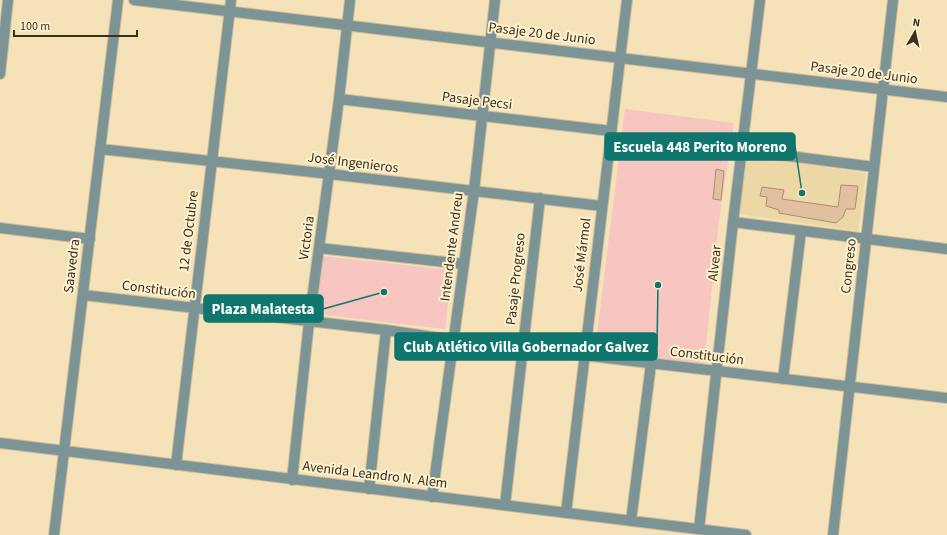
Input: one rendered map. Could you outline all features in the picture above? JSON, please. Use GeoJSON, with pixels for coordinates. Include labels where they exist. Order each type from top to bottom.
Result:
{"type":"FeatureCollection","features":[{"type":"Feature","properties":{"kind":"street"},"geometry":{"type":"LineString","coordinates":[[0,74],[8,0]]}},
{"type":"Feature","properties":{"kind":"street","name":"Saavedra"},"geometry":{"type":"LineString","coordinates":[[54,535],[118,0]]}},
{"type":"Feature","properties":{"kind":"street","name":"Pasaje 20 de Junio"},"geometry":{"type":"LineString","coordinates":[[134,0],[947,97]]}},
{"type":"Feature","properties":{"kind":"street","name":"12 de Octubre"},"geometry":{"type":"LineString","coordinates":[[176,465],[231,0]]}},
{"type":"Feature","properties":{"kind":"street","name":"Victoria"},"geometry":{"type":"LineString","coordinates":[[292,480],[309,322],[330,174],[350,0]]}},
{"type":"Feature","properties":{"kind":"street","name":"Intendente Andreu"},"geometry":{"type":"LineString","coordinates":[[432,496],[474,191],[489,42],[495,0]]}},
{"type":"Feature","properties":{"kind":"street","name":"José Mármol"},"geometry":{"type":"LineString","coordinates":[[566,513],[627,0]]}},
{"type":"Feature","properties":{"kind":"street","name":"Alvear"},"geometry":{"type":"LineString","coordinates":[[699,529],[733,222],[760,0]]}},
{"type":"Feature","properties":{"kind":"street","name":"Congreso"},"geometry":{"type":"LineString","coordinates":[[833,535],[893,0]]}},
{"type":"Feature","properties":{"kind":"street","name":"Pasaje Pecsi"},"geometry":{"type":"LineString","coordinates":[[339,99],[611,131]]}},
{"type":"Feature","properties":{"kind":"street","name":"José Ingenieros"},"geometry":{"type":"LineString","coordinates":[[100,148],[602,206]]}},
{"type":"Feature","properties":{"kind":"street"},"geometry":{"type":"LineString","coordinates":[[742,150],[874,167]]}},
{"type":"Feature","properties":{"kind":"street","name":"Pasaje Progreso"},"geometry":{"type":"LineString","coordinates":[[505,506],[540,198]]}},
{"type":"Feature","properties":{"kind":"street"},"geometry":{"type":"LineString","coordinates":[[733,222],[947,249]]}},
{"type":"Feature","properties":{"kind":"street"},"geometry":{"type":"LineString","coordinates":[[0,228],[90,238]]}},
{"type":"Feature","properties":{"kind":"street"},"geometry":{"type":"LineString","coordinates":[[783,379],[801,231]]}},
{"type":"Feature","properties":{"kind":"street"},"geometry":{"type":"LineString","coordinates":[[319,248],[464,264]]}},
{"type":"Feature","properties":{"kind":"street","name":"Constitución"},"geometry":{"type":"LineString","coordinates":[[83,295],[386,330],[454,340],[651,364],[947,398]]}},
{"type":"Feature","properties":{"kind":"street"},"geometry":{"type":"LineString","coordinates":[[369,489],[386,330]]}},
{"type":"Feature","properties":{"kind":"street"},"geometry":{"type":"LineString","coordinates":[[631,521],[651,364]]}},
{"type":"Feature","properties":{"kind":"street","name":"Avenida Leandro N. Alem"},"geometry":{"type":"LineString","coordinates":[[0,443],[746,535]]}},
{"type":"Feature","properties":{"kind":"shaded area"},"geometry":{"type":"Polygon","coordinates":[[[625,109],[734,123],[719,220],[704,364],[595,350],[625,109]]]}},
{"type":"Feature","properties":{"kind":"shaded area"},"geometry":{"type":"Polygon","coordinates":[[[746,156],[866,173],[858,231],[739,214],[746,156]]]}},
{"type":"Feature","properties":{"kind":"shaded area"},"geometry":{"type":"Polygon","coordinates":[[[322,256],[452,270],[445,329],[316,314],[322,256]]]}},
{"type":"Feature","properties":{"kind":"building"},"geometry":{"type":"Polygon","coordinates":[[[716,169],[724,171],[721,200],[713,199],[716,169]]]}},
{"type":"Feature","properties":{"kind":"building"},"geometry":{"type":"Polygon","coordinates":[[[841,185],[858,186],[855,209],[846,209],[843,217],[836,223],[779,213],[779,210],[766,206],[767,197],[760,196],[762,187],[784,190],[782,199],[838,207],[841,185]]]}},
{"type":"Feature","properties":{"kind":"place","name":"Escuela 448 Perito Moreno"},"geometry":{"type":"Point","coordinates":[802,193]}},
{"type":"Feature","properties":{"kind":"place","name":"Club Atlético Villa Gobernador Galvez"},"geometry":{"type":"Point","coordinates":[658,285]}},
{"type":"Feature","properties":{"kind":"place","name":"Plaza Malatesta"},"geometry":{"type":"Point","coordinates":[384,292]}}]}
